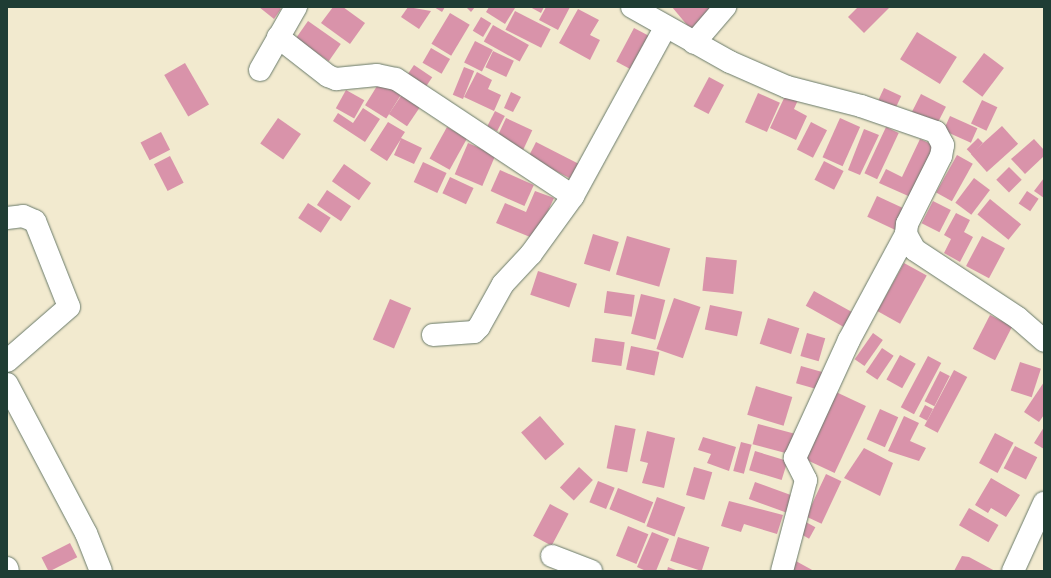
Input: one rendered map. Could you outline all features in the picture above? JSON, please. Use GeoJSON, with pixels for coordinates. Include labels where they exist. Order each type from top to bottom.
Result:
{"type":"FeatureCollection","features":[{"type":"Feature","properties":{"kind":"street"},"geometry":{"type":"LineString","coordinates":[[260,70],[278,36],[296,7]]}},
{"type":"Feature","properties":{"kind":"street"},"geometry":{"type":"LineString","coordinates":[[632,7],[694,43],[787,87],[862,106],[936,132],[942,145],[941,156],[917,201],[906,234],[849,340],[795,458],[806,480],[782,571]]}},
{"type":"Feature","properties":{"kind":"street"},"geometry":{"type":"LineString","coordinates":[[694,43],[725,7]]}},
{"type":"Feature","properties":{"kind":"street"},"geometry":{"type":"LineString","coordinates":[[433,335],[474,332],[479,328],[503,284],[531,254],[573,196],[666,28]]}},
{"type":"Feature","properties":{"kind":"street"},"geometry":{"type":"LineString","coordinates":[[278,36],[328,76],[336,79],[377,75],[396,79],[573,196]]}},
{"type":"Feature","properties":{"kind":"street"},"geometry":{"type":"LineString","coordinates":[[7,218],[23,216],[35,220],[69,307],[7,361]]}},
{"type":"Feature","properties":{"kind":"street"},"geometry":{"type":"LineString","coordinates":[[906,234],[914,250],[1018,318],[1044,341]]}},
{"type":"Feature","properties":{"kind":"street"},"geometry":{"type":"LineString","coordinates":[[7,384],[86,533],[101,571]]}},
{"type":"Feature","properties":{"kind":"street"},"geometry":{"type":"LineString","coordinates":[[1013,571],[1044,503]]}},
{"type":"Feature","properties":{"kind":"street"},"geometry":{"type":"LineString","coordinates":[[552,556],[592,571]]}},
{"type":"Feature","properties":{"kind":"building"},"geometry":{"type":"Polygon","coordinates":[[[259,7],[279,7],[281,9],[274,19],[259,7]]]}},
{"type":"Feature","properties":{"kind":"building"},"geometry":{"type":"Polygon","coordinates":[[[333,7],[343,7],[365,23],[350,44],[321,23],[333,7]]]}},
{"type":"Feature","properties":{"kind":"building"},"geometry":{"type":"Polygon","coordinates":[[[408,7],[431,11],[419,29],[401,17],[408,7]]]}},
{"type":"Feature","properties":{"kind":"building"},"geometry":{"type":"Polygon","coordinates":[[[434,7],[445,7],[442,12],[434,7]]]}},
{"type":"Feature","properties":{"kind":"building"},"geometry":{"type":"Polygon","coordinates":[[[466,7],[475,7],[471,12],[466,7]]]}},
{"type":"Feature","properties":{"kind":"building"},"geometry":{"type":"Polygon","coordinates":[[[489,7],[515,8],[505,24],[486,12],[489,7]]]}},
{"type":"Feature","properties":{"kind":"building"},"geometry":{"type":"Polygon","coordinates":[[[530,7],[544,7],[541,13],[530,7]]]}},
{"type":"Feature","properties":{"kind":"building"},"geometry":{"type":"Polygon","coordinates":[[[546,7],[570,7],[558,30],[539,20],[546,7]]]}},
{"type":"Feature","properties":{"kind":"building"},"geometry":{"type":"Polygon","coordinates":[[[672,7],[721,7],[692,31],[672,7]]]}},
{"type":"Feature","properties":{"kind":"building"},"geometry":{"type":"Polygon","coordinates":[[[858,7],[890,7],[864,33],[848,17],[858,7]]]}},
{"type":"Feature","properties":{"kind":"building"},"geometry":{"type":"Polygon","coordinates":[[[578,9],[599,20],[590,35],[600,40],[590,60],[559,43],[578,9]]]}},
{"type":"Feature","properties":{"kind":"building"},"geometry":{"type":"Polygon","coordinates":[[[515,11],[551,29],[541,48],[505,30],[515,11]]]}},
{"type":"Feature","properties":{"kind":"building"},"geometry":{"type":"Polygon","coordinates":[[[450,13],[470,25],[451,56],[431,44],[450,13]]]}},
{"type":"Feature","properties":{"kind":"building"},"geometry":{"type":"Polygon","coordinates":[[[481,17],[491,23],[483,37],[473,31],[481,17]]]}},
{"type":"Feature","properties":{"kind":"building"},"geometry":{"type":"Polygon","coordinates":[[[308,21],[341,44],[329,61],[296,38],[308,21]]]}},
{"type":"Feature","properties":{"kind":"building"},"geometry":{"type":"Polygon","coordinates":[[[493,25],[529,45],[520,61],[484,42],[493,25]]]}},
{"type":"Feature","properties":{"kind":"building"},"geometry":{"type":"Polygon","coordinates":[[[634,28],[653,38],[635,71],[616,62],[634,28]]]}},
{"type":"Feature","properties":{"kind":"building"},"geometry":{"type":"Polygon","coordinates":[[[917,32],[957,57],[940,84],[900,59],[917,32]]]}},
{"type":"Feature","properties":{"kind":"building"},"geometry":{"type":"Polygon","coordinates":[[[475,41],[493,50],[482,71],[464,62],[475,41]]]}},
{"type":"Feature","properties":{"kind":"building"},"geometry":{"type":"Polygon","coordinates":[[[431,48],[450,59],[442,74],[422,63],[431,48]]]}},
{"type":"Feature","properties":{"kind":"building"},"geometry":{"type":"Polygon","coordinates":[[[493,51],[514,61],[506,77],[485,67],[493,51]]]}},
{"type":"Feature","properties":{"kind":"building"},"geometry":{"type":"Polygon","coordinates":[[[984,53],[1004,68],[982,97],[962,82],[984,53]]]}},
{"type":"Feature","properties":{"kind":"building"},"geometry":{"type":"Polygon","coordinates":[[[185,63],[209,105],[188,117],[164,75],[185,63]]]}},
{"type":"Feature","properties":{"kind":"building"},"geometry":{"type":"Polygon","coordinates":[[[414,65],[432,77],[423,91],[405,78],[414,65]]]}},
{"type":"Feature","properties":{"kind":"building"},"geometry":{"type":"Polygon","coordinates":[[[464,67],[474,71],[463,99],[453,95],[464,67]]]}},
{"type":"Feature","properties":{"kind":"building"},"geometry":{"type":"Polygon","coordinates":[[[477,72],[492,80],[488,89],[501,95],[494,111],[464,97],[477,72]]]}},
{"type":"Feature","properties":{"kind":"building"},"geometry":{"type":"Polygon","coordinates":[[[709,77],[724,85],[709,114],[694,106],[709,77]]]}},
{"type":"Feature","properties":{"kind":"building"},"geometry":{"type":"Polygon","coordinates":[[[382,78],[403,91],[386,118],[365,105],[382,78]]]}},
{"type":"Feature","properties":{"kind":"building"},"geometry":{"type":"Polygon","coordinates":[[[884,88],[901,96],[895,109],[878,101],[884,88]]]}},
{"type":"Feature","properties":{"kind":"building"},"geometry":{"type":"Polygon","coordinates":[[[346,90],[364,100],[354,119],[336,108],[346,90]]]}},
{"type":"Feature","properties":{"kind":"building"},"geometry":{"type":"Polygon","coordinates":[[[405,90],[423,102],[407,126],[389,114],[405,90]]]}},
{"type":"Feature","properties":{"kind":"building"},"geometry":{"type":"Polygon","coordinates":[[[511,92],[521,97],[513,112],[504,108],[511,92]]]}},
{"type":"Feature","properties":{"kind":"building"},"geometry":{"type":"Polygon","coordinates":[[[758,93],[780,103],[767,132],[745,122],[758,93]]]}},
{"type":"Feature","properties":{"kind":"building"},"geometry":{"type":"Polygon","coordinates":[[[786,94],[798,100],[794,109],[807,116],[796,140],[770,128],[786,94]]]}},
{"type":"Feature","properties":{"kind":"building"},"geometry":{"type":"Polygon","coordinates":[[[921,94],[946,107],[935,128],[910,115],[921,94]]]}},
{"type":"Feature","properties":{"kind":"building"},"geometry":{"type":"Polygon","coordinates":[[[982,100],[997,107],[986,131],[971,124],[982,100]]]}},
{"type":"Feature","properties":{"kind":"building"},"geometry":{"type":"Polygon","coordinates":[[[363,108],[380,119],[365,142],[333,121],[338,113],[353,123],[363,108]]]}},
{"type":"Feature","properties":{"kind":"building"},"geometry":{"type":"Polygon","coordinates":[[[495,111],[505,116],[497,131],[487,126],[495,111]]]}},
{"type":"Feature","properties":{"kind":"building"},"geometry":{"type":"Polygon","coordinates":[[[950,116],[977,128],[971,143],[943,131],[950,116]]]}},
{"type":"Feature","properties":{"kind":"building"},"geometry":{"type":"Polygon","coordinates":[[[278,118],[301,134],[283,159],[260,143],[278,118]]]}},
{"type":"Feature","properties":{"kind":"building"},"geometry":{"type":"Polygon","coordinates":[[[506,118],[532,130],[523,150],[497,138],[506,118]]]}},
{"type":"Feature","properties":{"kind":"building"},"geometry":{"type":"Polygon","coordinates":[[[840,118],[860,127],[843,166],[823,157],[840,118]]]}},
{"type":"Feature","properties":{"kind":"building"},"geometry":{"type":"Polygon","coordinates":[[[388,122],[405,132],[401,138],[422,148],[414,164],[394,155],[401,139],[387,161],[370,150],[388,122]]]}},
{"type":"Feature","properties":{"kind":"building"},"geometry":{"type":"Polygon","coordinates":[[[811,122],[827,130],[813,158],[797,150],[811,122]]]}},
{"type":"Feature","properties":{"kind":"building"},"geometry":{"type":"Polygon","coordinates":[[[1002,126],[1018,144],[987,172],[971,154],[1002,126]]]}},
{"type":"Feature","properties":{"kind":"building"},"geometry":{"type":"Polygon","coordinates":[[[447,127],[467,138],[450,170],[430,158],[447,127]]]}},
{"type":"Feature","properties":{"kind":"building"},"geometry":{"type":"Polygon","coordinates":[[[886,127],[899,133],[877,179],[864,173],[886,127]]]}},
{"type":"Feature","properties":{"kind":"building"},"geometry":{"type":"Polygon","coordinates":[[[864,129],[879,135],[860,175],[848,170],[864,129]]]}},
{"type":"Feature","properties":{"kind":"building"},"geometry":{"type":"Polygon","coordinates":[[[161,132],[170,150],[150,160],[141,142],[161,132]]]}},
{"type":"Feature","properties":{"kind":"building"},"geometry":{"type":"Polygon","coordinates":[[[978,138],[983,143],[972,154],[967,149],[978,138]]]}},
{"type":"Feature","properties":{"kind":"building"},"geometry":{"type":"Polygon","coordinates":[[[920,139],[938,147],[915,199],[879,183],[886,169],[902,177],[920,139]]]}},
{"type":"Feature","properties":{"kind":"building"},"geometry":{"type":"Polygon","coordinates":[[[1034,139],[1044,150],[1044,156],[1025,174],[1011,159],[1034,139]]]}},
{"type":"Feature","properties":{"kind":"building"},"geometry":{"type":"Polygon","coordinates":[[[536,142],[581,165],[574,180],[528,157],[536,142]]]}},
{"type":"Feature","properties":{"kind":"building"},"geometry":{"type":"Polygon","coordinates":[[[468,143],[496,155],[482,186],[455,174],[468,143]]]}},
{"type":"Feature","properties":{"kind":"building"},"geometry":{"type":"Polygon","coordinates":[[[957,155],[973,164],[952,201],[936,193],[957,155]]]}},
{"type":"Feature","properties":{"kind":"building"},"geometry":{"type":"Polygon","coordinates":[[[170,156],[184,183],[168,191],[154,164],[170,156]]]}},
{"type":"Feature","properties":{"kind":"building"},"geometry":{"type":"Polygon","coordinates":[[[824,161],[844,171],[834,190],[814,180],[824,161]]]}},
{"type":"Feature","properties":{"kind":"building"},"geometry":{"type":"Polygon","coordinates":[[[423,162],[447,173],[437,193],[414,182],[423,162]]]}},
{"type":"Feature","properties":{"kind":"building"},"geometry":{"type":"Polygon","coordinates":[[[344,164],[371,183],[359,200],[332,181],[344,164]]]}},
{"type":"Feature","properties":{"kind":"building"},"geometry":{"type":"Polygon","coordinates":[[[1009,167],[1022,180],[1009,192],[996,180],[1009,167]]]}},
{"type":"Feature","properties":{"kind":"building"},"geometry":{"type":"Polygon","coordinates":[[[500,170],[534,185],[524,206],[491,191],[500,170]]]}},
{"type":"Feature","properties":{"kind":"building"},"geometry":{"type":"Polygon","coordinates":[[[450,177],[474,188],[466,204],[442,193],[450,177]]]}},
{"type":"Feature","properties":{"kind":"building"},"geometry":{"type":"Polygon","coordinates":[[[974,178],[990,190],[971,215],[955,203],[974,178]]]}},
{"type":"Feature","properties":{"kind":"building"},"geometry":{"type":"Polygon","coordinates":[[[1044,178],[1044,198],[1034,191],[1044,178]]]}},
{"type":"Feature","properties":{"kind":"building"},"geometry":{"type":"Polygon","coordinates":[[[327,190],[351,206],[341,221],[317,205],[327,190]]]}},
{"type":"Feature","properties":{"kind":"building"},"geometry":{"type":"Polygon","coordinates":[[[535,191],[554,198],[535,239],[496,223],[505,203],[526,212],[535,191]]]}},
{"type":"Feature","properties":{"kind":"building"},"geometry":{"type":"Polygon","coordinates":[[[1027,191],[1039,199],[1030,211],[1019,203],[1027,191]]]}},
{"type":"Feature","properties":{"kind":"building"},"geometry":{"type":"Polygon","coordinates":[[[877,196],[905,209],[895,230],[867,217],[877,196]]]}},
{"type":"Feature","properties":{"kind":"building"},"geometry":{"type":"Polygon","coordinates":[[[990,199],[1021,224],[1008,240],[977,215],[990,199]]]}},
{"type":"Feature","properties":{"kind":"building"},"geometry":{"type":"Polygon","coordinates":[[[933,201],[951,210],[939,232],[922,223],[933,201]]]}},
{"type":"Feature","properties":{"kind":"building"},"geometry":{"type":"Polygon","coordinates":[[[308,203],[331,218],[321,233],[298,218],[308,203]]]}},
{"type":"Feature","properties":{"kind":"building"},"geometry":{"type":"Polygon","coordinates":[[[956,213],[970,220],[964,232],[973,237],[960,262],[944,253],[951,239],[944,235],[956,213]]]}},
{"type":"Feature","properties":{"kind":"building"},"geometry":{"type":"Polygon","coordinates":[[[593,234],[619,242],[610,272],[584,264],[593,234]]]}},
{"type":"Feature","properties":{"kind":"building"},"geometry":{"type":"Polygon","coordinates":[[[627,236],[670,248],[659,287],[616,274],[627,236]]]}},
{"type":"Feature","properties":{"kind":"building"},"geometry":{"type":"Polygon","coordinates":[[[982,236],[1005,248],[989,278],[966,266],[982,236]]]}},
{"type":"Feature","properties":{"kind":"building"},"geometry":{"type":"Polygon","coordinates":[[[706,257],[737,260],[733,294],[702,291],[706,257]]]}},
{"type":"Feature","properties":{"kind":"building"},"geometry":{"type":"Polygon","coordinates":[[[904,263],[927,276],[900,324],[877,311],[904,263]]]}},
{"type":"Feature","properties":{"kind":"building"},"geometry":{"type":"Polygon","coordinates":[[[538,271],[577,284],[569,307],[530,295],[538,271]]]}},
{"type":"Feature","properties":{"kind":"building"},"geometry":{"type":"Polygon","coordinates":[[[607,291],[635,295],[632,317],[604,313],[607,291]]]}},
{"type":"Feature","properties":{"kind":"building"},"geometry":{"type":"Polygon","coordinates":[[[814,291],[856,314],[848,329],[806,306],[814,291]]]}},
{"type":"Feature","properties":{"kind":"building"},"geometry":{"type":"Polygon","coordinates":[[[641,294],[665,300],[655,340],[631,334],[641,294]]]}},
{"type":"Feature","properties":{"kind":"building"},"geometry":{"type":"Polygon","coordinates":[[[674,298],[700,307],[683,358],[656,349],[674,298]]]}},
{"type":"Feature","properties":{"kind":"building"},"geometry":{"type":"Polygon","coordinates":[[[390,299],[411,308],[394,348],[373,340],[390,299]]]}},
{"type":"Feature","properties":{"kind":"building"},"geometry":{"type":"Polygon","coordinates":[[[710,305],[742,312],[737,336],[705,329],[710,305]]]}},
{"type":"Feature","properties":{"kind":"building"},"geometry":{"type":"Polygon","coordinates":[[[990,315],[1012,326],[995,360],[973,349],[990,315]]]}},
{"type":"Feature","properties":{"kind":"building"},"geometry":{"type":"Polygon","coordinates":[[[768,318],[799,328],[791,354],[760,344],[768,318]]]}},
{"type":"Feature","properties":{"kind":"building"},"geometry":{"type":"Polygon","coordinates":[[[807,333],[825,338],[819,361],[800,356],[807,333]]]}},
{"type":"Feature","properties":{"kind":"building"},"geometry":{"type":"Polygon","coordinates":[[[873,333],[883,340],[864,366],[855,359],[873,333]]]}},
{"type":"Feature","properties":{"kind":"building"},"geometry":{"type":"Polygon","coordinates":[[[595,338],[625,342],[621,366],[592,362],[595,338]]]}},
{"type":"Feature","properties":{"kind":"building"},"geometry":{"type":"Polygon","coordinates":[[[631,346],[659,352],[654,376],[626,369],[631,346]]]}},
{"type":"Feature","properties":{"kind":"building"},"geometry":{"type":"Polygon","coordinates":[[[882,348],[894,356],[877,380],[866,372],[882,348]]]}},
{"type":"Feature","properties":{"kind":"building"},"geometry":{"type":"Polygon","coordinates":[[[900,355],[916,364],[902,388],[886,379],[900,355]]]}},
{"type":"Feature","properties":{"kind":"building"},"geometry":{"type":"Polygon","coordinates":[[[928,356],[941,363],[914,414],[901,407],[928,356]]]}},
{"type":"Feature","properties":{"kind":"building"},"geometry":{"type":"Polygon","coordinates":[[[1020,362],[1041,369],[1032,397],[1011,391],[1020,362]]]}},
{"type":"Feature","properties":{"kind":"building"},"geometry":{"type":"Polygon","coordinates":[[[801,366],[822,372],[817,389],[796,383],[801,366]]]}},
{"type":"Feature","properties":{"kind":"building"},"geometry":{"type":"Polygon","coordinates":[[[954,370],[967,377],[938,433],[924,426],[954,370]]]}},
{"type":"Feature","properties":{"kind":"building"},"geometry":{"type":"Polygon","coordinates":[[[940,371],[950,376],[934,406],[925,401],[940,371]]]}},
{"type":"Feature","properties":{"kind":"building"},"geometry":{"type":"Polygon","coordinates":[[[1044,382],[1044,415],[1039,422],[1024,412],[1044,382]]]}},
{"type":"Feature","properties":{"kind":"building"},"geometry":{"type":"Polygon","coordinates":[[[756,386],[792,397],[784,426],[747,415],[756,386]]]}},
{"type":"Feature","properties":{"kind":"building"},"geometry":{"type":"Polygon","coordinates":[[[836,392],[866,406],[835,473],[805,459],[836,392]]]}},
{"type":"Feature","properties":{"kind":"building"},"geometry":{"type":"Polygon","coordinates":[[[925,405],[933,409],[927,421],[919,417],[925,405]]]}},
{"type":"Feature","properties":{"kind":"building"},"geometry":{"type":"Polygon","coordinates":[[[880,409],[898,417],[885,447],[867,439],[880,409]]]}},
{"type":"Feature","properties":{"kind":"building"},"geometry":{"type":"Polygon","coordinates":[[[540,416],[564,444],[545,460],[521,432],[540,416]]]}},
{"type":"Feature","properties":{"kind":"building"},"geometry":{"type":"Polygon","coordinates":[[[904,416],[919,423],[910,441],[926,448],[919,461],[888,451],[904,416]]]}},
{"type":"Feature","properties":{"kind":"building"},"geometry":{"type":"Polygon","coordinates":[[[758,424],[795,434],[789,454],[753,444],[758,424]]]}},
{"type":"Feature","properties":{"kind":"building"},"geometry":{"type":"Polygon","coordinates":[[[615,425],[636,429],[627,472],[607,468],[615,425]]]}},
{"type":"Feature","properties":{"kind":"building"},"geometry":{"type":"Polygon","coordinates":[[[1044,427],[1044,449],[1034,443],[1044,427]]]}},
{"type":"Feature","properties":{"kind":"building"},"geometry":{"type":"Polygon","coordinates":[[[647,431],[675,438],[664,488],[642,483],[648,463],[640,461],[647,431]]]}},
{"type":"Feature","properties":{"kind":"building"},"geometry":{"type":"Polygon","coordinates":[[[995,433],[1014,443],[998,473],[979,463],[995,433]]]}},
{"type":"Feature","properties":{"kind":"building"},"geometry":{"type":"Polygon","coordinates":[[[703,437],[736,447],[729,471],[707,463],[711,454],[698,450],[703,437]]]}},
{"type":"Feature","properties":{"kind":"building"},"geometry":{"type":"Polygon","coordinates":[[[741,442],[752,445],[744,474],[733,471],[741,442]]]}},
{"type":"Feature","properties":{"kind":"building"},"geometry":{"type":"Polygon","coordinates":[[[1015,446],[1037,457],[1026,480],[1004,468],[1015,446]]]}},
{"type":"Feature","properties":{"kind":"building"},"geometry":{"type":"Polygon","coordinates":[[[864,448],[893,463],[880,496],[844,478],[864,448]]]}},
{"type":"Feature","properties":{"kind":"building"},"geometry":{"type":"Polygon","coordinates":[[[755,451],[788,461],[782,480],[749,470],[755,451]]]}},
{"type":"Feature","properties":{"kind":"building"},"geometry":{"type":"Polygon","coordinates":[[[579,467],[593,480],[574,500],[560,487],[579,467]]]}},
{"type":"Feature","properties":{"kind":"building"},"geometry":{"type":"Polygon","coordinates":[[[694,467],[712,472],[704,500],[686,495],[694,467]]]}},
{"type":"Feature","properties":{"kind":"building"},"geometry":{"type":"Polygon","coordinates":[[[826,474],[841,481],[822,524],[806,517],[826,474]]]}},
{"type":"Feature","properties":{"kind":"building"},"geometry":{"type":"Polygon","coordinates":[[[991,478],[1020,495],[1006,517],[991,508],[988,513],[975,505],[991,478]]]}},
{"type":"Feature","properties":{"kind":"building"},"geometry":{"type":"Polygon","coordinates":[[[598,481],[615,488],[606,509],[589,502],[598,481]]]}},
{"type":"Feature","properties":{"kind":"building"},"geometry":{"type":"Polygon","coordinates":[[[755,482],[794,496],[787,513],[749,499],[755,482]]]}},
{"type":"Feature","properties":{"kind":"building"},"geometry":{"type":"Polygon","coordinates":[[[618,488],[653,502],[645,524],[609,509],[618,488]]]}},
{"type":"Feature","properties":{"kind":"building"},"geometry":{"type":"Polygon","coordinates":[[[657,497],[685,507],[675,536],[646,526],[657,497]]]}},
{"type":"Feature","properties":{"kind":"building"},"geometry":{"type":"Polygon","coordinates":[[[729,501],[783,515],[777,534],[744,524],[741,532],[721,526],[729,501]]]}},
{"type":"Feature","properties":{"kind":"building"},"geometry":{"type":"Polygon","coordinates":[[[550,504],[569,514],[552,546],[533,536],[550,504]]]}},
{"type":"Feature","properties":{"kind":"building"},"geometry":{"type":"Polygon","coordinates":[[[969,508],[998,525],[988,542],[959,525],[969,508]]]}},
{"type":"Feature","properties":{"kind":"building"},"geometry":{"type":"Polygon","coordinates":[[[804,521],[815,527],[809,539],[798,532],[804,521]]]}},
{"type":"Feature","properties":{"kind":"building"},"geometry":{"type":"Polygon","coordinates":[[[628,526],[648,534],[636,564],[616,556],[628,526]]]}},
{"type":"Feature","properties":{"kind":"building"},"geometry":{"type":"Polygon","coordinates":[[[652,532],[669,539],[656,571],[646,571],[637,567],[652,532]]]}},
{"type":"Feature","properties":{"kind":"building"},"geometry":{"type":"Polygon","coordinates":[[[678,537],[709,547],[702,571],[670,561],[678,537]]]}},
{"type":"Feature","properties":{"kind":"building"},"geometry":{"type":"Polygon","coordinates":[[[70,543],[77,557],[50,571],[48,571],[41,558],[70,543]]]}},
{"type":"Feature","properties":{"kind":"building"},"geometry":{"type":"Polygon","coordinates":[[[962,556],[969,557],[995,571],[954,571],[962,556]]]}},
{"type":"Feature","properties":{"kind":"building"},"geometry":{"type":"Polygon","coordinates":[[[794,560],[814,571],[788,571],[794,560]]]}},
{"type":"Feature","properties":{"kind":"building"},"geometry":{"type":"Polygon","coordinates":[[[668,567],[678,571],[667,571],[668,567]]]}}]}
